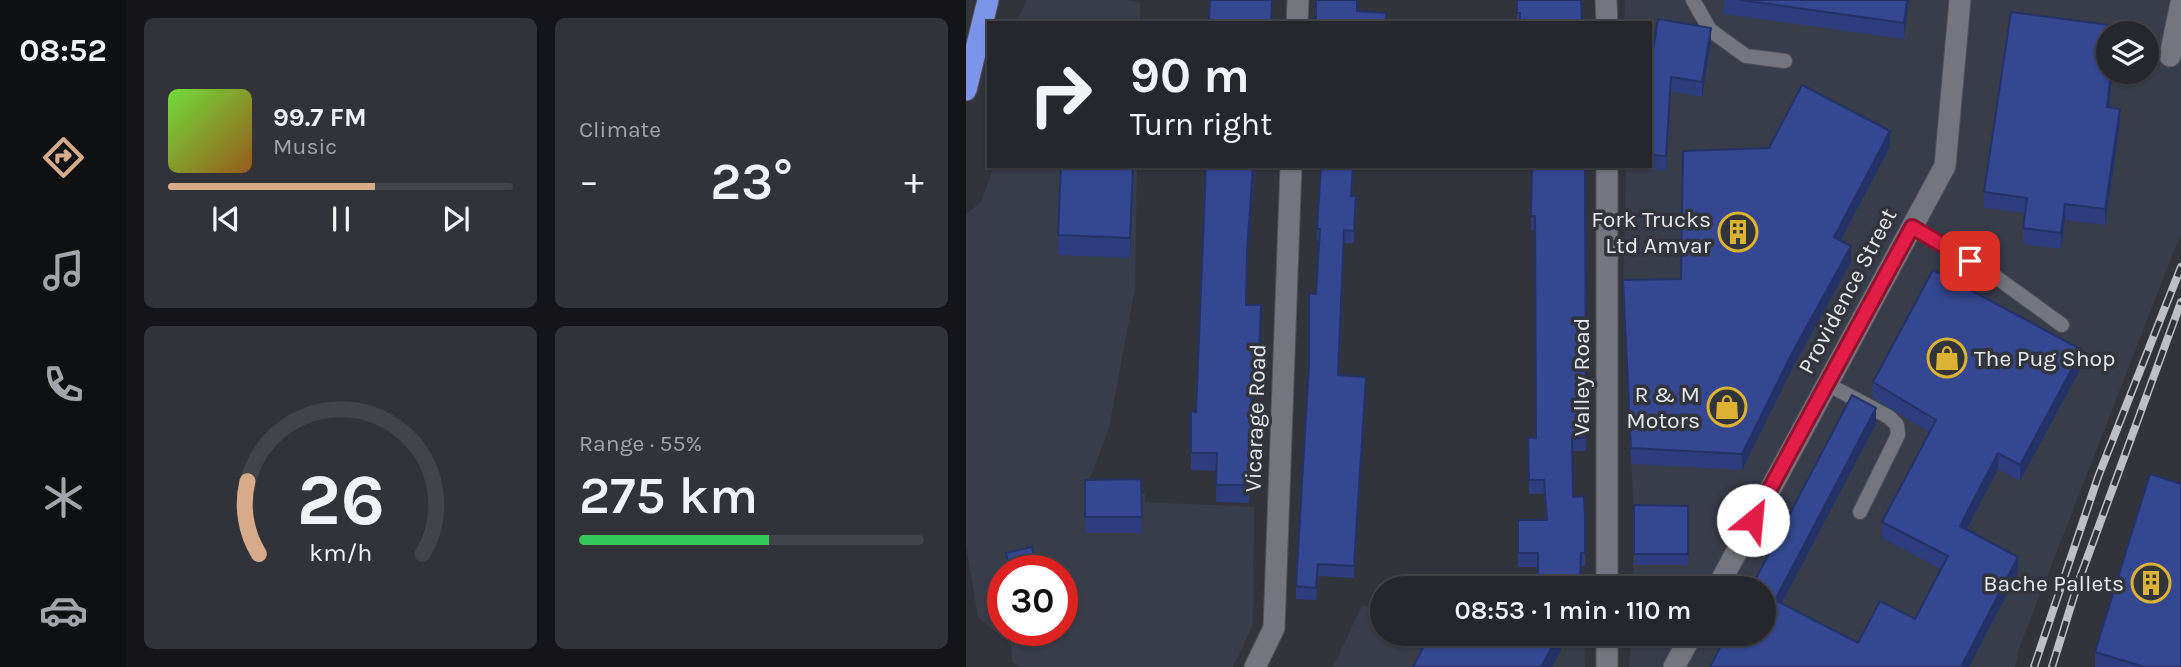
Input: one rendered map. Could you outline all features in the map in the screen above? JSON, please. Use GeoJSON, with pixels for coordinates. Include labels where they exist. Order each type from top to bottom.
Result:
{"type":"FeatureCollection","features":[{"type":"Feature","properties":{"kind":"highway"},"geometry":{"type":"LineString","coordinates":[[966,90],[973,28],[988,0]]}},
{"type":"Feature","properties":{"kind":"street"},"geometry":{"type":"LineString","coordinates":[[1297,21],[1298,0]]}},
{"type":"Feature","properties":{"kind":"street"},"geometry":{"type":"LineString","coordinates":[[1606,0],[1607,21]]}},
{"type":"Feature","properties":{"kind":"street","name":"Providence Street"},"geometry":{"type":"LineString","coordinates":[[1723,576],[1945,166],[1959,0]]}},
{"type":"Feature","properties":{"kind":"street"},"geometry":{"type":"LineString","coordinates":[[2170,56],[2181,2]]}},
{"type":"Feature","properties":{"kind":"street","name":"Vicarage Road"},"geometry":{"type":"LineString","coordinates":[[1255,667],[1274,628],[1291,168]]}},
{"type":"Feature","properties":{"kind":"street","name":"Valley Road"},"geometry":{"type":"LineString","coordinates":[[1607,168],[1607,576]]}},
{"type":"Feature","properties":{"kind":"street"},"geometry":{"type":"LineString","coordinates":[[1607,646],[1607,667]]}},
{"type":"Feature","properties":{"kind":"street"},"geometry":{"type":"LineString","coordinates":[[1674,667],[1685,646]]}},
{"type":"Feature","properties":{"kind":"lane"},"geometry":{"type":"LineString","coordinates":[[1693,0],[1710,30],[1745,56],[1785,61]]}},
{"type":"Feature","properties":{"kind":"lane"},"geometry":{"type":"LineString","coordinates":[[1912,227],[1989,272],[2062,325]]}},
{"type":"Feature","properties":{"kind":"lane"},"geometry":{"type":"LineString","coordinates":[[1827,384],[1889,417],[1897,425],[1898,435],[1860,512]]}},
{"type":"Feature","properties":{"kind":"shaded area"},"geometry":{"type":"Polygon","coordinates":[[[1027,0],[1128,0],[1140,3],[1140,21],[1017,21],[1027,0]]]}},
{"type":"Feature","properties":{"kind":"shaded area"},"geometry":{"type":"Polygon","coordinates":[[[1625,0],[2181,0],[2181,233],[2018,651],[2015,667],[1629,667],[1630,646],[1776,646],[1776,576],[1633,576],[1634,516],[1623,296],[1626,168],[1652,168],[1652,21],[1624,21],[1625,0]]]}},
{"type":"Feature","properties":{"kind":"shaded area"},"geometry":{"type":"Polygon","coordinates":[[[993,168],[1137,168],[1135,288],[1109,428],[1084,495],[1145,494],[1145,502],[1254,507],[1253,625],[1233,667],[1021,667],[1012,662],[1011,646],[1078,646],[1078,555],[987,555],[987,624],[978,617],[966,546],[966,214],[981,202],[993,168]]]}},
{"type":"Feature","properties":{"kind":"shaded area"},"geometry":{"type":"Polygon","coordinates":[[[1362,606],[1370,606],[1370,646],[1584,646],[1585,667],[1333,667],[1362,606]]]}},
{"type":"Feature","properties":{"kind":"building"},"geometry":{"type":"Polygon","coordinates":[[[1210,0],[1272,0],[1271,21],[1209,21],[1210,0]]]}},
{"type":"Feature","properties":{"kind":"building"},"geometry":{"type":"Polygon","coordinates":[[[1316,0],[1357,0],[1357,11],[1386,13],[1385,21],[1316,21],[1316,0]]]}},
{"type":"Feature","properties":{"kind":"building"},"geometry":{"type":"Polygon","coordinates":[[[1517,0],[1581,0],[1582,21],[1520,21],[1520,13],[1517,13],[1517,0]]]}},
{"type":"Feature","properties":{"kind":"building"},"geometry":{"type":"Polygon","coordinates":[[[1740,0],[1907,0],[1904,23],[1740,0]]]}},
{"type":"Feature","properties":{"kind":"building"},"geometry":{"type":"Polygon","coordinates":[[[2011,12],[2096,23],[2096,84],[2110,84],[2107,107],[2120,109],[2105,209],[2065,204],[2061,233],[2023,228],[2027,198],[1984,192],[2011,12]]]}},
{"type":"Feature","properties":{"kind":"building"},"geometry":{"type":"Polygon","coordinates":[[[1658,19],[1711,28],[1702,82],[1671,77],[1666,156],[1652,155],[1652,56],[1658,19]]]}},
{"type":"Feature","properties":{"kind":"building"},"geometry":{"type":"Polygon","coordinates":[[[1802,85],[1890,131],[1834,237],[1851,246],[1791,355],[1742,454],[1631,448],[1623,280],[1681,279],[1683,151],[1769,148],[1802,85]]]}},
{"type":"Feature","properties":{"kind":"building"},"geometry":{"type":"Polygon","coordinates":[[[1061,168],[1133,168],[1130,238],[1058,235],[1061,168]]]}},
{"type":"Feature","properties":{"kind":"building"},"geometry":{"type":"Polygon","coordinates":[[[1206,168],[1253,168],[1246,305],[1261,305],[1258,381],[1252,381],[1249,485],[1216,485],[1217,453],[1191,453],[1191,412],[1196,412],[1206,168]]]}},
{"type":"Feature","properties":{"kind":"building"},"geometry":{"type":"Polygon","coordinates":[[[1321,168],[1353,168],[1351,196],[1356,196],[1354,231],[1344,230],[1338,375],[1366,377],[1354,566],[1318,564],[1316,588],[1296,586],[1309,364],[1309,293],[1316,294],[1320,229],[1317,229],[1321,168]]]}},
{"type":"Feature","properties":{"kind":"building"},"geometry":{"type":"Polygon","coordinates":[[[1532,168],[1585,168],[1586,438],[1572,438],[1573,497],[1584,496],[1585,553],[1581,553],[1580,576],[1538,576],[1538,553],[1518,553],[1518,520],[1547,520],[1544,480],[1529,480],[1528,438],[1536,438],[1535,216],[1531,216],[1532,168]]]}},
{"type":"Feature","properties":{"kind":"building"},"geometry":{"type":"Polygon","coordinates":[[[1933,270],[2082,350],[2020,465],[1998,453],[1960,526],[2018,557],[1961,667],[1710,667],[1721,646],[1776,646],[1776,601],[1858,643],[1880,601],[1915,619],[1948,556],[1882,522],[1936,420],[1873,382],[1933,270]]]}},
{"type":"Feature","properties":{"kind":"building"},"geometry":{"type":"Polygon","coordinates":[[[1852,395],[1876,408],[1776,598],[1776,576],[1757,576],[1852,395]]]}},
{"type":"Feature","properties":{"kind":"building","name":"Bache Pallets"},"geometry":{"type":"Polygon","coordinates":[[[2150,474],[2181,484],[2181,667],[2145,667],[2095,652],[2150,474]]]}},
{"type":"Feature","properties":{"kind":"building"},"geometry":{"type":"Polygon","coordinates":[[[1141,479],[1142,517],[1085,517],[1085,480],[1141,479]]]}},
{"type":"Feature","properties":{"kind":"building"},"geometry":{"type":"Polygon","coordinates":[[[1634,505],[1688,506],[1688,554],[1634,554],[1634,505]]]}},
{"type":"Feature","properties":{"kind":"building"},"geometry":{"type":"Polygon","coordinates":[[[1032,547],[1034,555],[1006,555],[1032,547]]]}},
{"type":"Feature","properties":{"kind":"building"},"geometry":{"type":"Polygon","coordinates":[[[1424,646],[1552,646],[1541,667],[1413,667],[1424,646]]]}},
{"type":"Feature","properties":{"kind":"railway"},"geometry":{"type":"LineString","coordinates":[[2034,667],[2098,477],[2181,267]]}},
{"type":"Feature","properties":{"kind":"railway"},"geometry":{"type":"LineString","coordinates":[[2052,667],[2078,583],[2181,302]]}},
{"type":"Feature","properties":{"kind":"place","name":"Fork Trucks Ltd Amvar"},"geometry":{"type":"Point","coordinates":[1738,232]}},
{"type":"Feature","properties":{"kind":"place","name":"The Pug Shop"},"geometry":{"type":"Point","coordinates":[1947,358]}},
{"type":"Feature","properties":{"kind":"place","name":"R & M Motors"},"geometry":{"type":"Point","coordinates":[1727,407]}},
{"type":"Feature","properties":{"kind":"place","name":"Bache Pallets"},"geometry":{"type":"Point","coordinates":[2151,583]}},
{"type":"Feature","properties":{"kind":"route"},"geometry":{"type":"LineString","coordinates":[[1753,520],[1912,227],[1970,261]]}}]}
